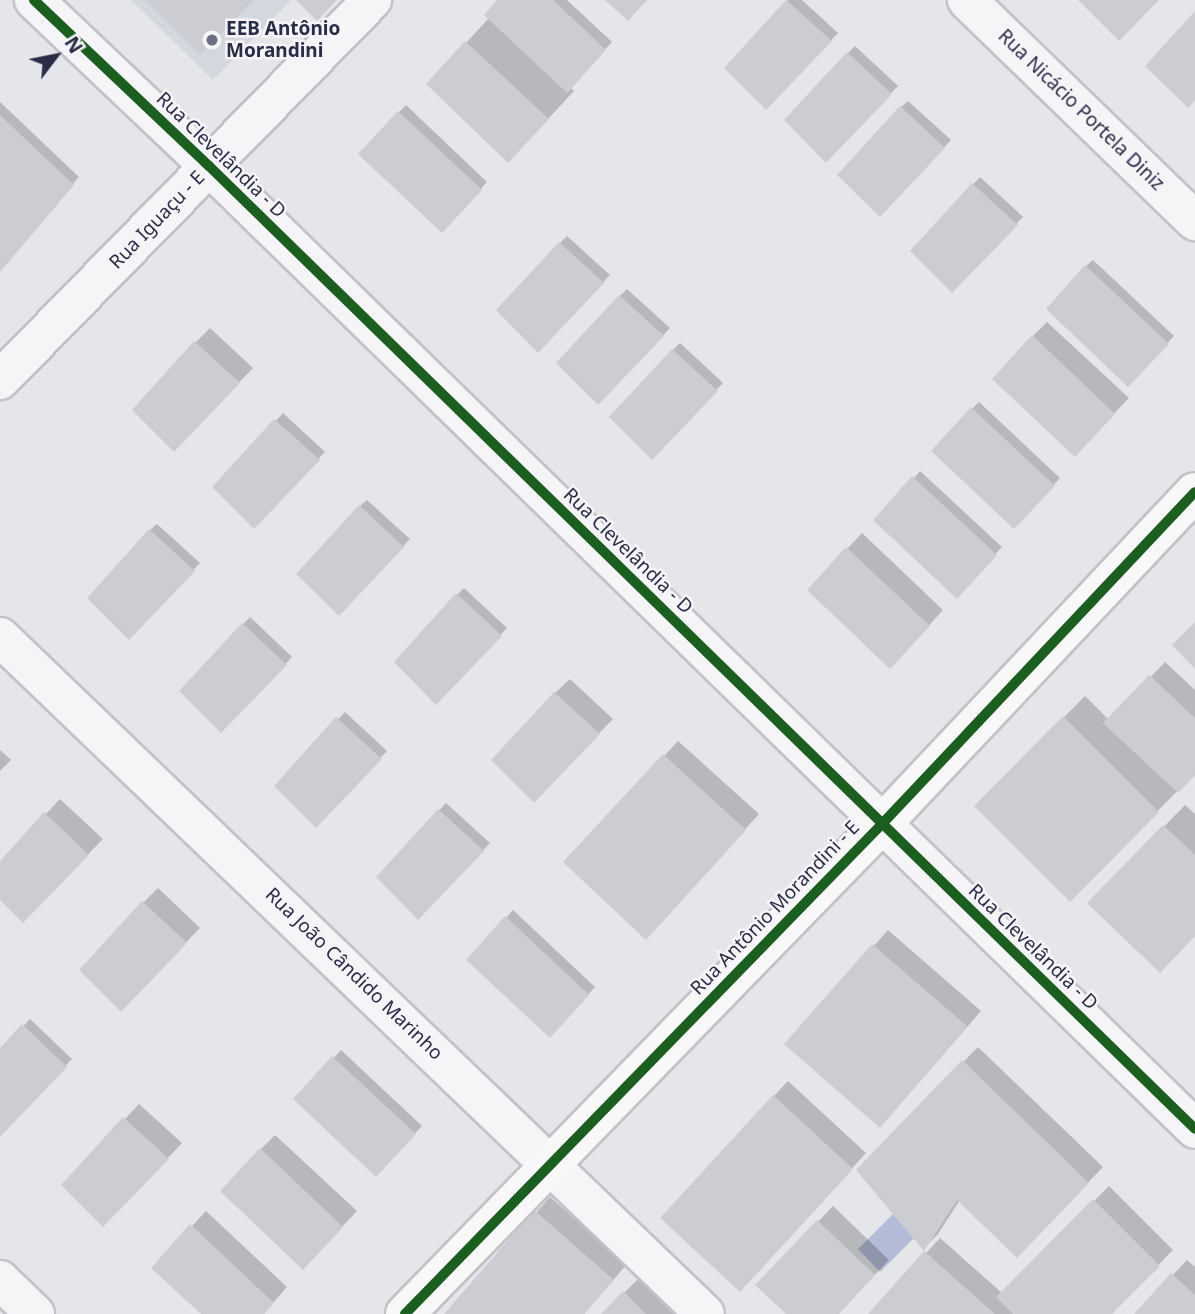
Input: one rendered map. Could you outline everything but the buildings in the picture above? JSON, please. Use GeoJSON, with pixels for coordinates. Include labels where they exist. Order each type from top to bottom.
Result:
{"type":"FeatureCollection","features":[{"type":"Feature","properties":{"kind":"street","name":"Rua Clevelândia - D"},"geometry":{"type":"LineString","coordinates":[[34,0],[209,166],[1195,1129]]}},
{"type":"Feature","properties":{"kind":"street","name":"Rua Iguaçu - E"},"geometry":{"type":"LineString","coordinates":[[0,380],[372,0]]}},
{"type":"Feature","properties":{"kind":"street","name":"Rua Nicácio Portela Diniz"},"geometry":{"type":"LineString","coordinates":[[967,0],[1195,221]]}},
{"type":"Feature","properties":{"kind":"street","name":"Rua Antônio Morandini - E"},"geometry":{"type":"LineString","coordinates":[[405,1314],[882,824],[1195,492]]}},
{"type":"Feature","properties":{"kind":"street","name":"Rua João Cândido Marinho"},"geometry":{"type":"LineString","coordinates":[[0,637],[551,1163],[705,1314]]}},
{"type":"Feature","properties":{"kind":"street"},"geometry":{"type":"LineString","coordinates":[[0,1280],[35,1314]]}},
{"type":"Feature","properties":{"kind":"shaded area","name":"EEB Antônio Morandini"},"geometry":{"type":"Polygon","coordinates":[[[131,0],[291,0],[213,80],[131,0]]]}},
{"type":"Feature","properties":{"kind":"water"},"geometry":{"type":"Polygon","coordinates":[[[893,1214],[915,1237],[880,1272],[858,1249],[893,1214]]]}},
{"type":"Feature","properties":{"kind":"cycle path"},"geometry":{"type":"LineString","coordinates":[[34,0],[209,166],[1195,1129]]}},
{"type":"Feature","properties":{"kind":"cycle path"},"geometry":{"type":"LineString","coordinates":[[405,1314],[882,824],[1195,492]]}},
{"type":"Feature","properties":{"kind":"place","name":"EEB Antônio Morandini"},"geometry":{"type":"Point","coordinates":[212,40]}}]}
